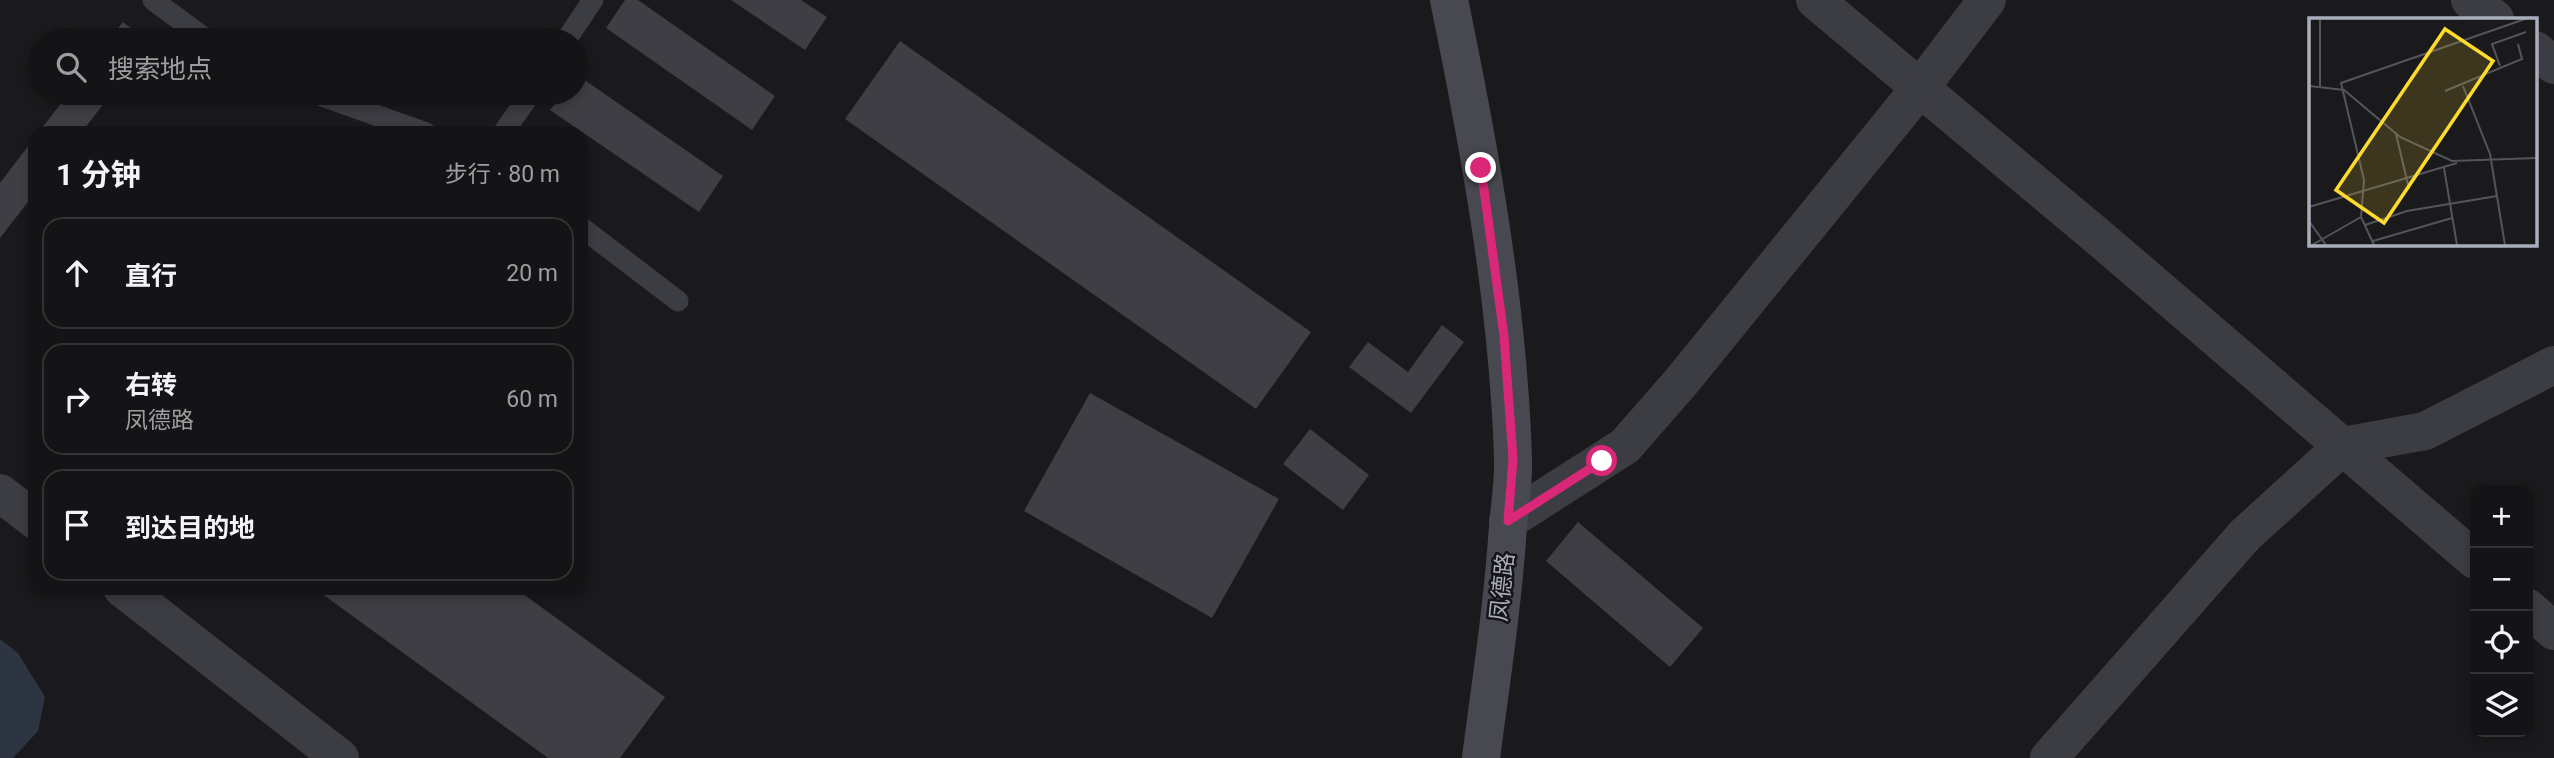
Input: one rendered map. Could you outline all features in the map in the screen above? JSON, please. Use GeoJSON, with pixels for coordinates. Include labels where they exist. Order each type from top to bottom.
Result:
{"type":"FeatureCollection","features":[{"type":"Feature","properties":{"kind":"main road","name":"凤德路"},"geometry":{"type":"LineString","coordinates":[[1449,0],[1474,122],[1504,336],[1513,459],[1505,567],[1481,758]]}},
{"type":"Feature","properties":{"kind":"street"},"geometry":{"type":"LineString","coordinates":[[1815,0],[2470,557]]}},
{"type":"Feature","properties":{"kind":"street"},"geometry":{"type":"LineString","coordinates":[[1508,521],[1625,446],[1681,382],[1920,88],[1987,0]]}},
{"type":"Feature","properties":{"kind":"street"},"geometry":{"type":"LineString","coordinates":[[2470,0],[2494,18]]}},
{"type":"Feature","properties":{"kind":"street"},"geometry":{"type":"LineString","coordinates":[[2536,51],[2554,65]]}},
{"type":"Feature","properties":{"kind":"street"},"geometry":{"type":"LineString","coordinates":[[2049,758],[2245,535],[2343,446],[2425,431],[2554,365]]}},
{"type":"Feature","properties":{"kind":"street"},"geometry":{"type":"LineString","coordinates":[[0,493],[28,515]]}},
{"type":"Feature","properties":{"kind":"street"},"geometry":{"type":"LineString","coordinates":[[131,595],[340,758]]}},
{"type":"Feature","properties":{"kind":"street"},"geometry":{"type":"LineString","coordinates":[[2531,611],[2554,631]]}},
{"type":"Feature","properties":{"kind":"lane"},"geometry":{"type":"LineString","coordinates":[[153,0],[191,28]]}},
{"type":"Feature","properties":{"kind":"lane"},"geometry":{"type":"LineString","coordinates":[[574,28],[593,0]]}},
{"type":"Feature","properties":{"kind":"lane"},"geometry":{"type":"LineString","coordinates":[[348,105],[406,126]]}},
{"type":"Feature","properties":{"kind":"lane"},"geometry":{"type":"LineString","coordinates":[[508,126],[523,105]]}},
{"type":"Feature","properties":{"kind":"lane"},"geometry":{"type":"LineString","coordinates":[[588,231],[678,301]]}},
{"type":"Feature","properties":{"kind":"water"},"geometry":{"type":"Polygon","coordinates":[[[0,639],[18,653],[45,697],[38,731],[13,758],[0,758],[0,639]]]}},
{"type":"Feature","properties":{"kind":"building"},"geometry":{"type":"Polygon","coordinates":[[[625,0],[638,0],[775,96],[752,130],[606,28],[625,0]]]}},
{"type":"Feature","properties":{"kind":"building"},"geometry":{"type":"Polygon","coordinates":[[[731,0],[801,0],[827,17],[805,50],[731,0]]]}},
{"type":"Feature","properties":{"kind":"building"},"geometry":{"type":"Polygon","coordinates":[[[123,22],[131,28],[118,28],[123,22]]]}},
{"type":"Feature","properties":{"kind":"building"},"geometry":{"type":"Polygon","coordinates":[[[900,41],[1311,332],[1256,409],[845,119],[900,41]]]}},
{"type":"Feature","properties":{"kind":"building"},"geometry":{"type":"Polygon","coordinates":[[[588,82],[723,176],[699,212],[588,136],[588,126],[573,126],[550,110],[554,105],[588,105],[588,82]]]}},
{"type":"Feature","properties":{"kind":"building"},"geometry":{"type":"Polygon","coordinates":[[[60,105],[103,105],[86,126],[43,126],[60,105]]]}},
{"type":"Feature","properties":{"kind":"building"},"geometry":{"type":"Polygon","coordinates":[[[28,146],[28,202],[0,238],[0,183],[28,146]]]}},
{"type":"Feature","properties":{"kind":"building"},"geometry":{"type":"Polygon","coordinates":[[[1442,325],[1464,342],[1411,413],[1349,367],[1368,342],[1408,372],[1442,325]]]}},
{"type":"Feature","properties":{"kind":"building"},"geometry":{"type":"Polygon","coordinates":[[[1090,393],[1279,499],[1212,618],[1024,511],[1090,393]]]}},
{"type":"Feature","properties":{"kind":"building"},"geometry":{"type":"Polygon","coordinates":[[[1310,429],[1369,475],[1343,510],[1283,464],[1310,429]]]}},
{"type":"Feature","properties":{"kind":"building"},"geometry":{"type":"Polygon","coordinates":[[[1578,522],[1703,628],[1670,667],[1546,561],[1578,522]]]}},
{"type":"Feature","properties":{"kind":"building"},"geometry":{"type":"Polygon","coordinates":[[[324,595],[525,595],[665,697],[620,758],[548,758],[324,595]]]}},
{"type":"Feature","properties":{"kind":"route"},"geometry":{"type":"LineString","coordinates":[[1481,168],[1504,336],[1513,459],[1508,521],[1602,461]]}}]}
